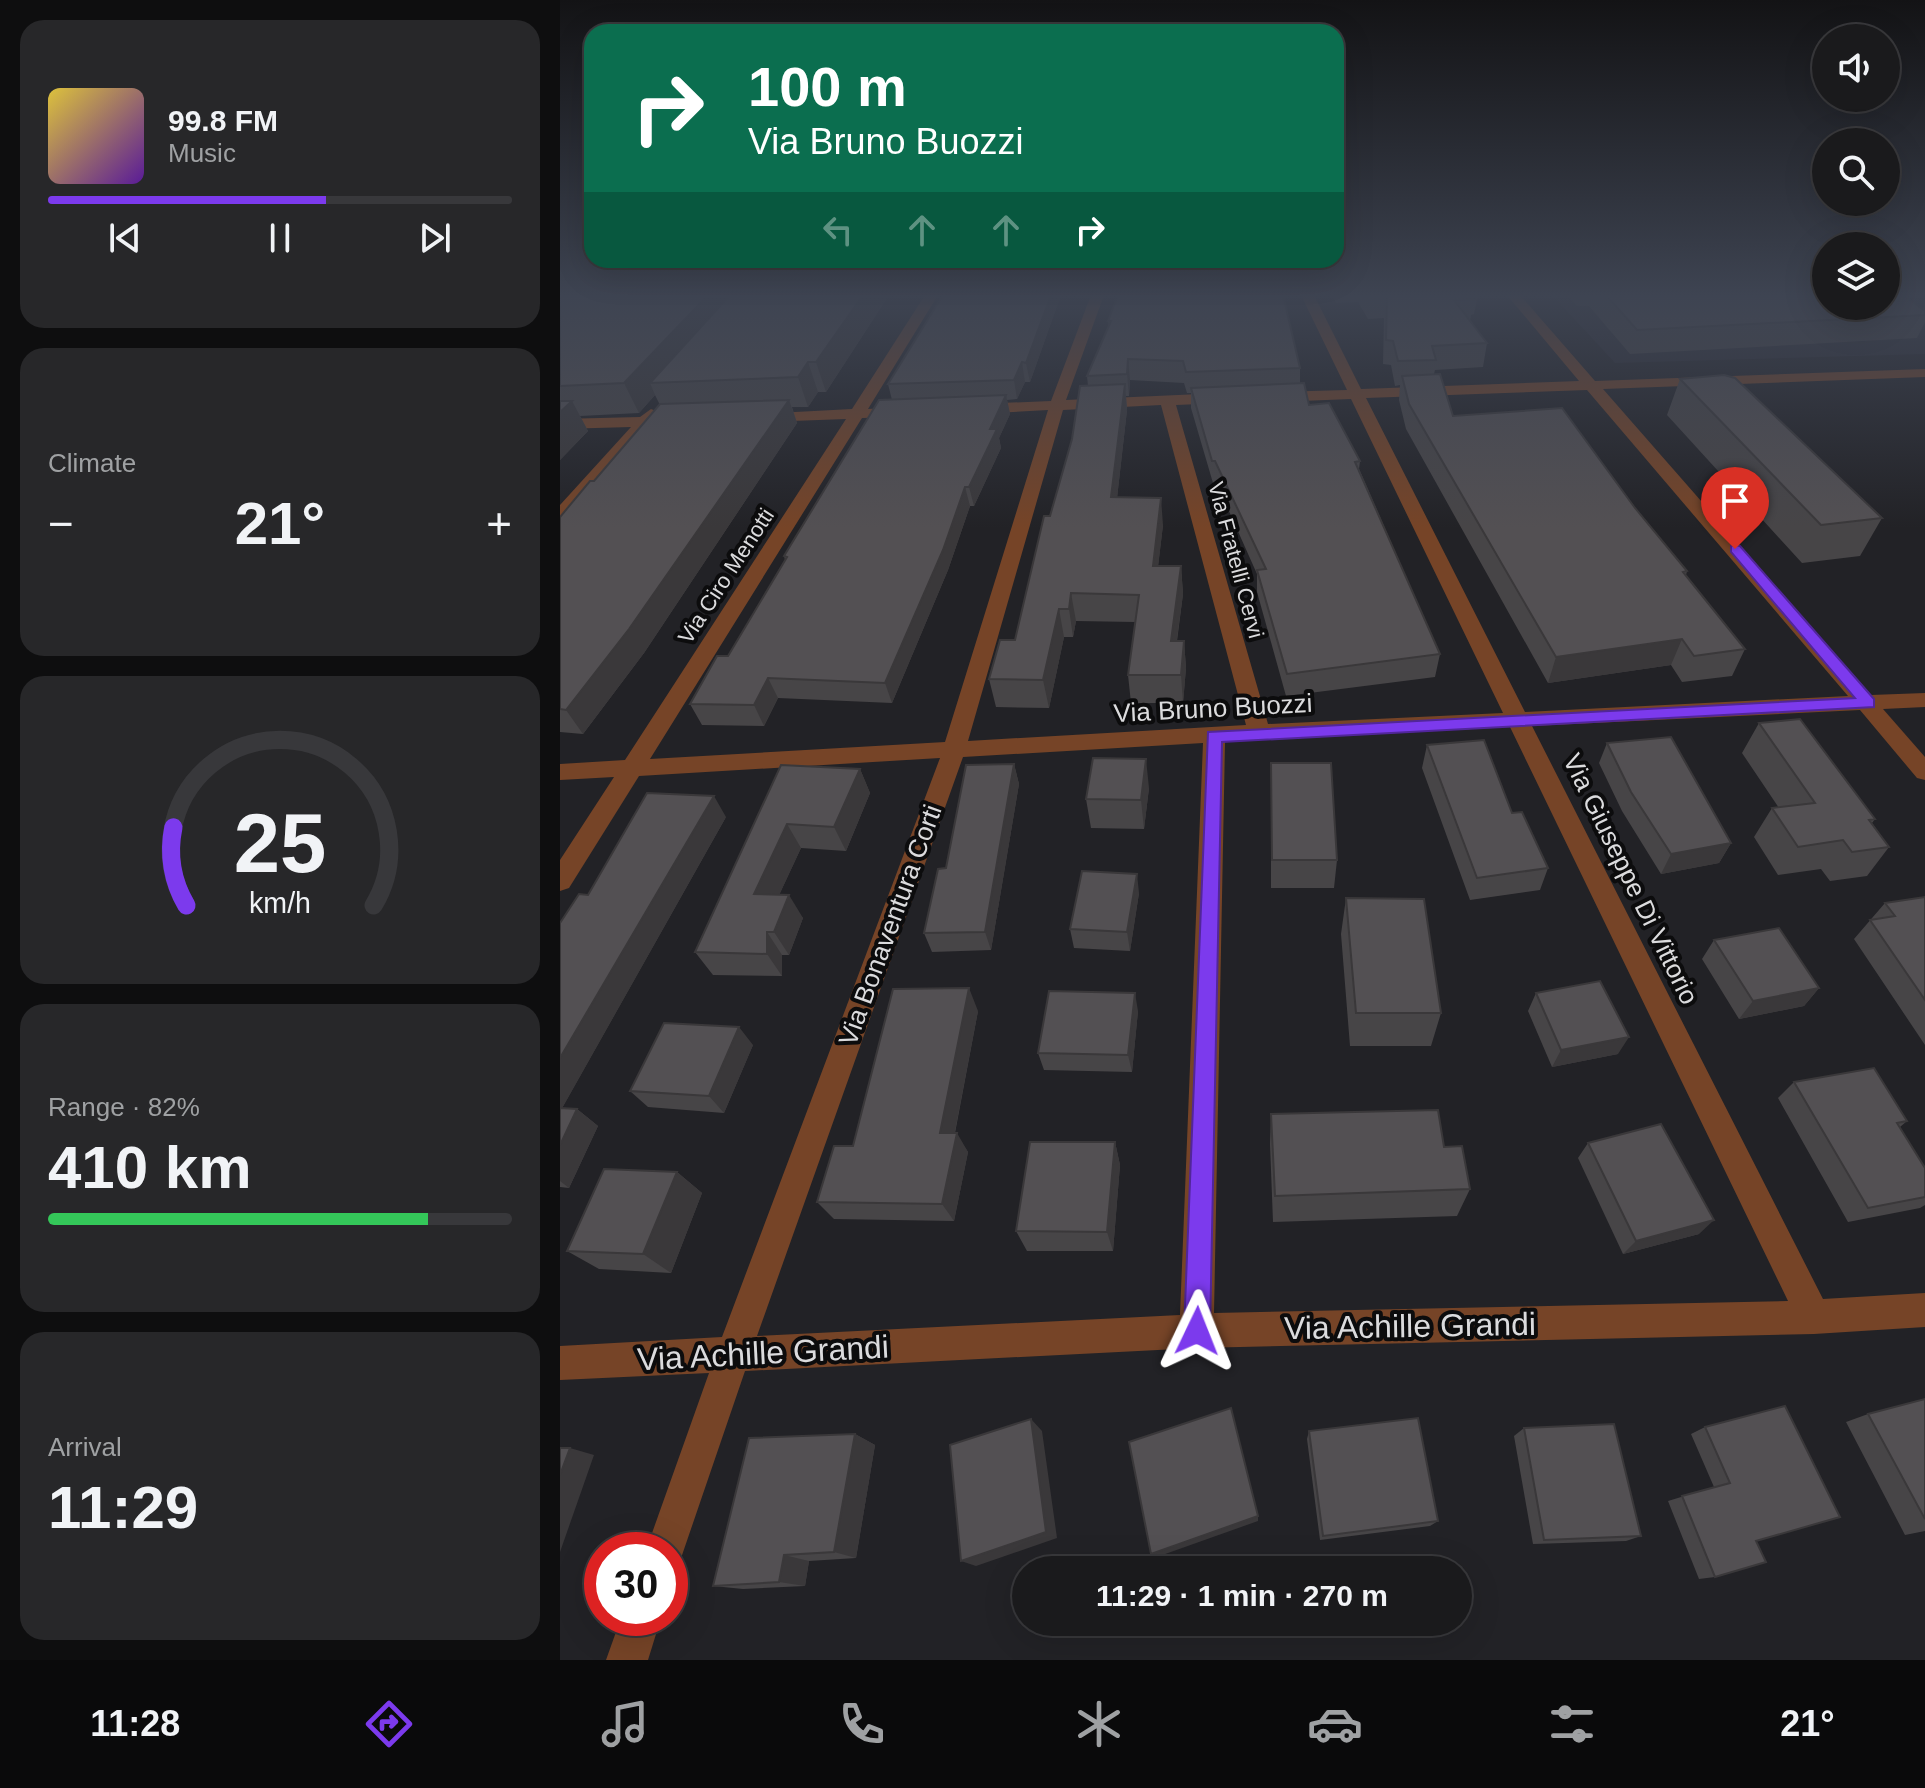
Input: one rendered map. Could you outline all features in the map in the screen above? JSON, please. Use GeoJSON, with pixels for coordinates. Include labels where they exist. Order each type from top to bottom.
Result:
{"type":"FeatureCollection","features":[{"type":"Feature","properties":{"kind":"street","name":"Via Ciro Menotti"},"geometry":{"type":"LineString","coordinates":[[560,881],[884,372]]}},
{"type":"Feature","properties":{"kind":"street","name":"Via Bonaventura Corti"},"geometry":{"type":"LineString","coordinates":[[671,1532],[954,750],[1069,372]]}},
{"type":"Feature","properties":{"kind":"street","name":"Via Giuseppe Di Vittorio"},"geometry":{"type":"LineString","coordinates":[[1344,372],[1814,1317]]}},
{"type":"Feature","properties":{"kind":"street"},"geometry":{"type":"LineString","coordinates":[[1582,372],[1869,703],[1925,772]]}},
{"type":"Feature","properties":{"kind":"street"},"geometry":{"type":"LineString","coordinates":[[960,410],[1925,373]]}},
{"type":"Feature","properties":{"kind":"street"},"geometry":{"type":"LineString","coordinates":[[560,516],[664,399]]}},
{"type":"Feature","properties":{"kind":"street","name":"Via Fratelli Cervi"},"geometry":{"type":"LineString","coordinates":[[1167,401],[1259,732]]}},
{"type":"Feature","properties":{"kind":"street"},"geometry":{"type":"LineString","coordinates":[[742,418],[917,411]]}},
{"type":"Feature","properties":{"kind":"street"},"geometry":{"type":"LineString","coordinates":[[560,424],[697,420]]}},
{"type":"Feature","properties":{"kind":"street","name":"Via Bruno Buozzi"},"geometry":{"type":"LineString","coordinates":[[560,772],[1259,732],[1925,700]]}},
{"type":"Feature","properties":{"kind":"street"},"geometry":{"type":"LineString","coordinates":[[1197,1331],[1214,736]]}},
{"type":"Feature","properties":{"kind":"street","name":"Via Achille Grandi"},"geometry":{"type":"LineString","coordinates":[[560,1363],[1197,1331],[1814,1317],[1925,1310]]}},
{"type":"Feature","properties":{"kind":"street"},"geometry":{"type":"LineString","coordinates":[[627,1660],[635,1636]]}},
{"type":"Feature","properties":{"kind":"building"},"geometry":{"type":"Polygon","coordinates":[[[560,372],[634,372],[624,383],[560,386],[560,372]]]}},
{"type":"Feature","properties":{"kind":"building"},"geometry":{"type":"Polygon","coordinates":[[[660,372],[801,372],[798,377],[650,383],[660,372]]]}},
{"type":"Feature","properties":{"kind":"building"},"geometry":{"type":"Polygon","coordinates":[[[895,372],[1017,372],[1014,380],[888,384],[895,372]]]}},
{"type":"Feature","properties":{"kind":"building"},"geometry":{"type":"Polygon","coordinates":[[[1089,372],[1127,372],[1127,374],[1087,376],[1089,372]]]}},
{"type":"Feature","properties":{"kind":"building"},"geometry":{"type":"Polygon","coordinates":[[[1440,374],[1453,416],[1562,408],[1635,508],[1687,571],[1683,572],[1745,649],[1694,656],[1682,639],[1556,657],[1409,404],[1402,376],[1440,374]]]}},
{"type":"Feature","properties":{"kind":"building"},"geometry":{"type":"Polygon","coordinates":[[[1724,375],[1735,378],[1882,518],[1821,525],[1680,379],[1724,375]]]}},
{"type":"Feature","properties":{"kind":"building"},"geometry":{"type":"Polygon","coordinates":[[[1304,383],[1309,405],[1329,403],[1360,461],[1355,462],[1440,654],[1287,674],[1257,570],[1266,569],[1215,461],[1212,461],[1191,388],[1304,383]]]}},
{"type":"Feature","properties":{"kind":"building"},"geometry":{"type":"Polygon","coordinates":[[[1125,384],[1111,497],[1161,498],[1153,566],[1181,566],[1171,641],[1184,641],[1181,675],[1128,675],[1139,595],[1071,593],[1069,609],[1059,609],[1043,680],[989,679],[1000,640],[1015,640],[1044,516],[1050,516],[1072,439],[1080,386],[1125,384]]]}},
{"type":"Feature","properties":{"kind":"building"},"geometry":{"type":"Polygon","coordinates":[[[1006,395],[990,429],[997,429],[969,487],[965,487],[943,550],[885,683],[768,678],[754,705],[690,704],[717,656],[728,656],[787,557],[784,556],[879,400],[1006,395]]]}},
{"type":"Feature","properties":{"kind":"building"},"geometry":{"type":"Polygon","coordinates":[[[789,400],[629,629],[566,710],[560,709],[560,517],[660,404],[789,400]]]}},
{"type":"Feature","properties":{"kind":"building"},"geometry":{"type":"Polygon","coordinates":[[[560,401],[572,401],[560,412],[560,401]]]}},
{"type":"Feature","properties":{"kind":"building"},"geometry":{"type":"Polygon","coordinates":[[[1800,719],[1875,819],[1869,820],[1889,847],[1852,852],[1843,840],[1798,847],[1772,808],[1815,803],[1759,723],[1800,719]]]}},
{"type":"Feature","properties":{"kind":"building"},"geometry":{"type":"Polygon","coordinates":[[[1671,737],[1731,843],[1671,854],[1631,792],[1607,743],[1671,737]]]}},
{"type":"Feature","properties":{"kind":"building"},"geometry":{"type":"Polygon","coordinates":[[[1484,740],[1512,813],[1522,812],[1548,868],[1477,878],[1427,745],[1484,740]]]}},
{"type":"Feature","properties":{"kind":"building"},"geometry":{"type":"Polygon","coordinates":[[[1093,758],[1146,759],[1141,800],[1086,799],[1093,758]]]}},
{"type":"Feature","properties":{"kind":"building"},"geometry":{"type":"Polygon","coordinates":[[[1271,763],[1331,763],[1337,860],[1272,860],[1271,763]]]}},
{"type":"Feature","properties":{"kind":"building"},"geometry":{"type":"Polygon","coordinates":[[[1014,764],[985,932],[924,933],[938,869],[946,868],[966,765],[1014,764]]]}},
{"type":"Feature","properties":{"kind":"building"},"geometry":{"type":"Polygon","coordinates":[[[781,765],[860,769],[834,827],[787,824],[754,894],[789,895],[774,932],[767,932],[767,954],[695,952],[781,765]]]}},
{"type":"Feature","properties":{"kind":"building"},"geometry":{"type":"Polygon","coordinates":[[[647,793],[714,796],[560,1058],[560,923],[579,894],[588,895],[647,793]]]}},
{"type":"Feature","properties":{"kind":"building"},"geometry":{"type":"Polygon","coordinates":[[[1082,871],[1137,874],[1127,932],[1070,929],[1082,871]]]}},
{"type":"Feature","properties":{"kind":"building"},"geometry":{"type":"Polygon","coordinates":[[[1925,897],[1925,1000],[1870,920],[1895,916],[1885,903],[1925,897]]]}},
{"type":"Feature","properties":{"kind":"building"},"geometry":{"type":"Polygon","coordinates":[[[1346,898],[1424,899],[1441,1013],[1356,1013],[1346,898]]]}},
{"type":"Feature","properties":{"kind":"building"},"geometry":{"type":"Polygon","coordinates":[[[1779,928],[1819,988],[1753,1001],[1714,940],[1779,928]]]}},
{"type":"Feature","properties":{"kind":"building"},"geometry":{"type":"Polygon","coordinates":[[[1600,981],[1629,1037],[1561,1050],[1536,993],[1600,981]]]}},
{"type":"Feature","properties":{"kind":"building"},"geometry":{"type":"Polygon","coordinates":[[[969,988],[940,1133],[957,1133],[942,1204],[817,1202],[834,1146],[853,1146],[893,989],[969,988]]]}},
{"type":"Feature","properties":{"kind":"building"},"geometry":{"type":"Polygon","coordinates":[[[1049,991],[1135,993],[1128,1055],[1038,1053],[1049,991]]]}},
{"type":"Feature","properties":{"kind":"building"},"geometry":{"type":"Polygon","coordinates":[[[664,1023],[739,1027],[709,1096],[630,1091],[664,1023]]]}},
{"type":"Feature","properties":{"kind":"building"},"geometry":{"type":"Polygon","coordinates":[[[1874,1068],[1907,1121],[1897,1123],[1925,1168],[1925,1197],[1868,1208],[1794,1082],[1874,1068]]]}},
{"type":"Feature","properties":{"kind":"building"},"geometry":{"type":"Polygon","coordinates":[[[560,1108],[577,1109],[560,1145],[560,1108]]]}},
{"type":"Feature","properties":{"kind":"building"},"geometry":{"type":"Polygon","coordinates":[[[1438,1110],[1444,1147],[1462,1146],[1470,1189],[1275,1196],[1271,1114],[1438,1110]]]}},
{"type":"Feature","properties":{"kind":"building"},"geometry":{"type":"Polygon","coordinates":[[[1661,1124],[1714,1220],[1636,1241],[1588,1143],[1661,1124]]]}},
{"type":"Feature","properties":{"kind":"building"},"geometry":{"type":"Polygon","coordinates":[[[1030,1142],[1115,1142],[1107,1232],[1016,1231],[1030,1142]]]}},
{"type":"Feature","properties":{"kind":"building"},"geometry":{"type":"Polygon","coordinates":[[[604,1169],[677,1172],[643,1254],[567,1251],[604,1169]]]}},
{"type":"Feature","properties":{"kind":"building"},"geometry":{"type":"Polygon","coordinates":[[[1925,1399],[1925,1519],[1868,1414],[1925,1399]]]}},
{"type":"Feature","properties":{"kind":"building"},"geometry":{"type":"Polygon","coordinates":[[[1785,1406],[1840,1517],[1756,1541],[1766,1562],[1715,1577],[1682,1496],[1730,1483],[1705,1427],[1785,1406]]]}},
{"type":"Feature","properties":{"kind":"building"},"geometry":{"type":"Polygon","coordinates":[[[1231,1408],[1258,1516],[1151,1554],[1129,1442],[1231,1408]]]}},
{"type":"Feature","properties":{"kind":"building"},"geometry":{"type":"Polygon","coordinates":[[[1418,1418],[1438,1521],[1323,1536],[1309,1431],[1418,1418]]]}},
{"type":"Feature","properties":{"kind":"building"},"geometry":{"type":"Polygon","coordinates":[[[1031,1419],[1046,1532],[961,1561],[950,1445],[1031,1419]]]}},
{"type":"Feature","properties":{"kind":"building"},"geometry":{"type":"Polygon","coordinates":[[[1614,1424],[1641,1536],[1544,1540],[1524,1428],[1614,1424]]]}},
{"type":"Feature","properties":{"kind":"building"},"geometry":{"type":"Polygon","coordinates":[[[855,1434],[834,1552],[784,1555],[779,1582],[713,1586],[749,1438],[855,1434]]]}},
{"type":"Feature","properties":{"kind":"building"},"geometry":{"type":"Polygon","coordinates":[[[560,1448],[570,1448],[560,1475],[560,1448]]]}},
{"type":"Feature","properties":{"kind":"route"},"geometry":{"type":"LineString","coordinates":[[1197,1331],[1214,736],[1869,703],[1735,549]]}}]}
